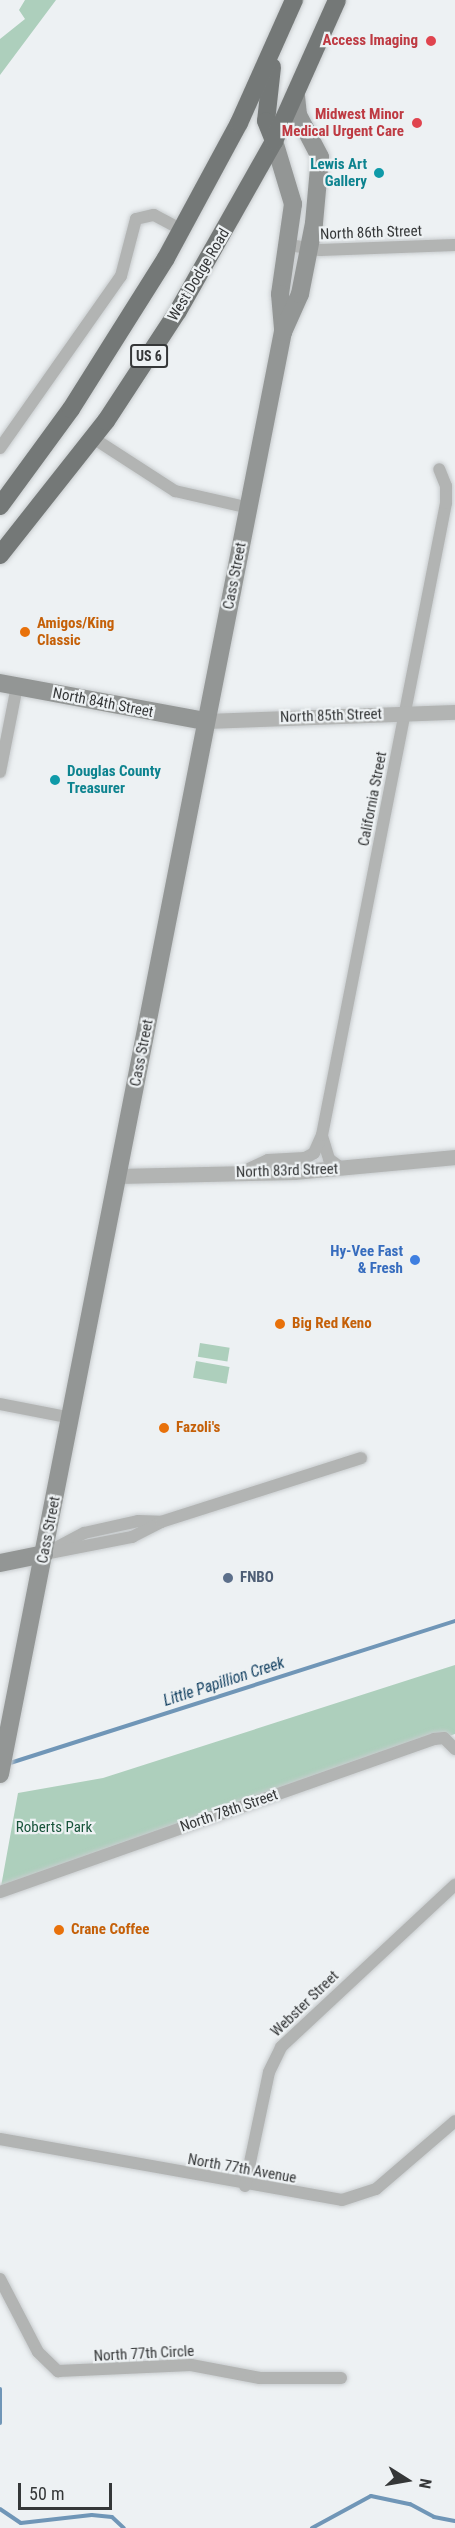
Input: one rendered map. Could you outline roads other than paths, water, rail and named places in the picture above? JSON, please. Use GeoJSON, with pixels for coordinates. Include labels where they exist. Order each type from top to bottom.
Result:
{"type":"FeatureCollection","features":[{"type":"Feature","properties":{"kind":"highway","name":"US 6"},"geometry":{"type":"LineString","coordinates":[[0,506],[71,409],[182,230],[275,46],[294,0]]}},
{"type":"Feature","properties":{"kind":"highway","name":"West Dodge Road"},"geometry":{"type":"LineString","coordinates":[[0,555],[93,438],[178,311],[274,141],[296,97],[338,0]]}},
{"type":"Feature","properties":{"kind":"highway"},"geometry":{"type":"LineString","coordinates":[[274,141],[266,115],[275,46]]}},
{"type":"Feature","properties":{"kind":"main road","name":"Cass Street"},"geometry":{"type":"LineString","coordinates":[[0,1774],[72,1418],[283,332],[298,300],[309,249],[321,163],[298,115],[296,97]]}},
{"type":"Feature","properties":{"kind":"main road","name":"Cass Street"},"geometry":{"type":"LineString","coordinates":[[274,141],[291,186],[289,245],[280,294],[283,332]]}},
{"type":"Feature","properties":{"kind":"main road","name":"North 84th Street"},"geometry":{"type":"LineString","coordinates":[[8,684],[206,721]]}},
{"type":"Feature","properties":{"kind":"main road"},"geometry":{"type":"LineString","coordinates":[[0,1563],[44,1554]]}},
{"type":"Feature","properties":{"kind":"street"},"geometry":{"type":"LineString","coordinates":[[0,448],[121,276],[136,219],[154,215],[182,230]]}},
{"type":"Feature","properties":{"kind":"street","name":"North 86th Street"},"geometry":{"type":"LineString","coordinates":[[289,245],[309,249],[455,245]]}},
{"type":"Feature","properties":{"kind":"street"},"geometry":{"type":"LineString","coordinates":[[93,438],[175,491],[249,508]]}},
{"type":"Feature","properties":{"kind":"street","name":"California Street"},"geometry":{"type":"LineString","coordinates":[[240,1173],[268,1160],[305,1158],[314,1153],[322,1135],[447,495],[439,470]]}},
{"type":"Feature","properties":{"kind":"street"},"geometry":{"type":"LineString","coordinates":[[0,772],[8,684]]}},
{"type":"Feature","properties":{"kind":"street","name":"North 85th Street"},"geometry":{"type":"LineString","coordinates":[[206,721],[455,712]]}},
{"type":"Feature","properties":{"kind":"street"},"geometry":{"type":"LineString","coordinates":[[322,1135],[329,1159],[343,1169]]}},
{"type":"Feature","properties":{"kind":"street","name":"North 83rd Street"},"geometry":{"type":"LineString","coordinates":[[118,1176],[343,1169],[455,1157]]}},
{"type":"Feature","properties":{"kind":"street"},"geometry":{"type":"LineString","coordinates":[[0,1404],[72,1418]]}},
{"type":"Feature","properties":{"kind":"street"},"geometry":{"type":"LineString","coordinates":[[44,1554],[132,1537],[161,1522],[361,1458]]}},
{"type":"Feature","properties":{"kind":"street","name":"North 78th Street"},"geometry":{"type":"LineString","coordinates":[[0,1892],[434,1739],[444,1738],[455,1749]]}},
{"type":"Feature","properties":{"kind":"street","name":"Webster Street"},"geometry":{"type":"LineString","coordinates":[[244,2186],[269,2072],[281,2047],[455,1885]]}},
{"type":"Feature","properties":{"kind":"street","name":"North 77th Avenue"},"geometry":{"type":"LineString","coordinates":[[0,2139],[329,2200],[362,2196],[397,2174],[455,2121]]}},
{"type":"Feature","properties":{"kind":"street","name":"North 77th Circle"},"geometry":{"type":"LineString","coordinates":[[0,2279],[38,2352],[58,2371],[191,2365],[260,2378],[341,2378]]}},
{"type":"Feature","properties":{"kind":"waterway","name":"Little Papillion Creek"},"geometry":{"type":"LineString","coordinates":[[7,1764],[455,1621]]}},
{"type":"Feature","properties":{"kind":"waterway"},"geometry":{"type":"LineString","coordinates":[[0,2389],[0,2423]]}},
{"type":"Feature","properties":{"kind":"waterway"},"geometry":{"type":"LineString","coordinates":[[312,2528],[371,2496],[410,2504],[434,2517],[455,2521]]}},
{"type":"Feature","properties":{"kind":"waterway"},"geometry":{"type":"LineString","coordinates":[[0,2509],[21,2523],[92,2515],[112,2517],[124,2528]]}},
{"type":"Feature","properties":{"kind":"place","name":"Access Imaging"},"geometry":{"type":"Point","coordinates":[431,41]}},
{"type":"Feature","properties":{"kind":"place","name":"Midwest Minor Medical Urgent Care"},"geometry":{"type":"Point","coordinates":[417,123]}},
{"type":"Feature","properties":{"kind":"place","name":"Lewis Art Gallery"},"geometry":{"type":"Point","coordinates":[379,173]}},
{"type":"Feature","properties":{"kind":"place","name":"Amigos/King Classic"},"geometry":{"type":"Point","coordinates":[25,632]}},
{"type":"Feature","properties":{"kind":"place","name":"Douglas County Treasurer"},"geometry":{"type":"Point","coordinates":[55,780]}},
{"type":"Feature","properties":{"kind":"place","name":"Hy-Vee Fast & Fresh"},"geometry":{"type":"Point","coordinates":[415,1260]}},
{"type":"Feature","properties":{"kind":"place","name":"Big Red Keno"},"geometry":{"type":"Point","coordinates":[280,1324]}},
{"type":"Feature","properties":{"kind":"place","name":"Fazoli's"},"geometry":{"type":"Point","coordinates":[164,1428]}},
{"type":"Feature","properties":{"kind":"place","name":"FNBO"},"geometry":{"type":"Point","coordinates":[228,1578]}},
{"type":"Feature","properties":{"kind":"place","name":"Crane Coffee"},"geometry":{"type":"Point","coordinates":[59,1930]}},
{"type":"Feature","properties":{"kind":"park label","name":"Roberts Park"},"geometry":{"type":"Point","coordinates":[54,1828]}}]}
